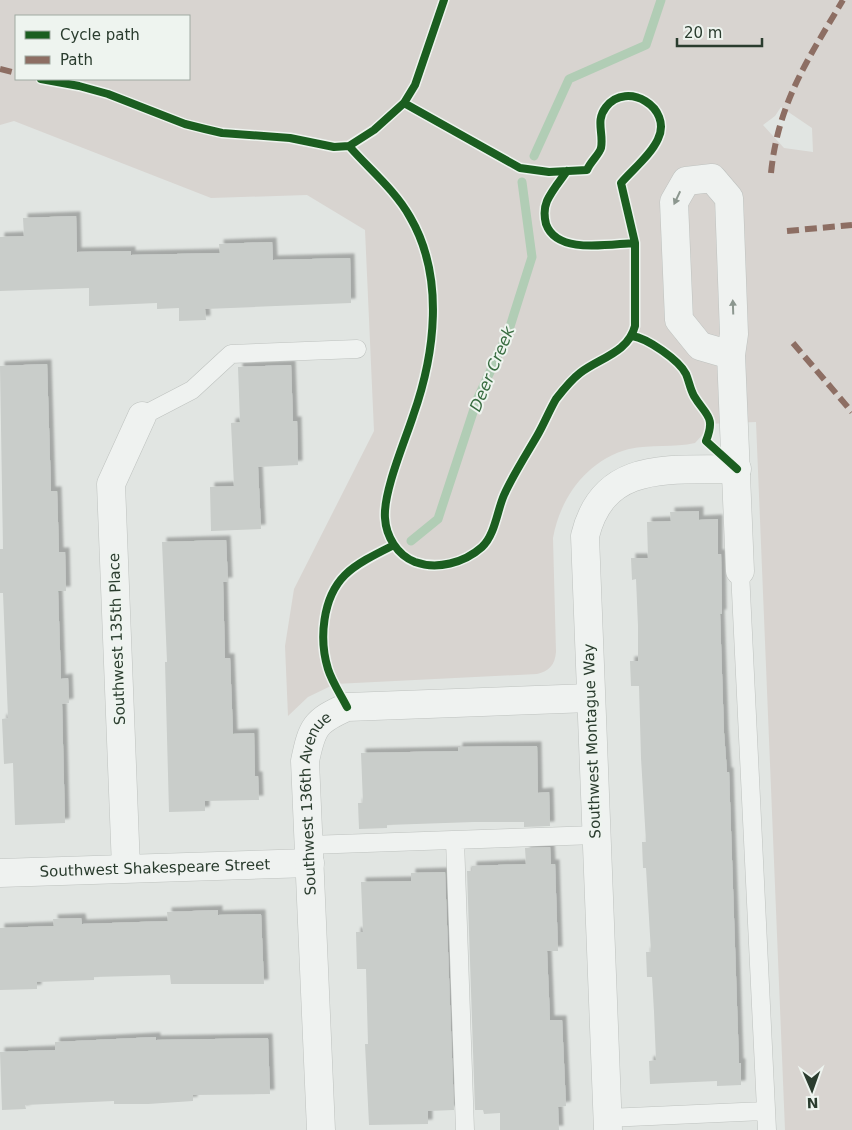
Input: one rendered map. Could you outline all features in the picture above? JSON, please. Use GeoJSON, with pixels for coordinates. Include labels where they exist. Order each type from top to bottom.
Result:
{"type":"FeatureCollection","features":[{"type":"Feature","properties":{"kind":"street"},"geometry":{"type":"LineString","coordinates":[[731,355],[700,346],[679,320],[674,202],[686,181],[712,178],[729,198],[734,334],[731,355],[740,572]]}},
{"type":"Feature","properties":{"kind":"street","name":"Southwest 135th Place"},"geometry":{"type":"LineString","coordinates":[[126,868],[111,484],[142,416]]}},
{"type":"Feature","properties":{"kind":"street","name":"Southwest Montague Way"},"geometry":{"type":"LineString","coordinates":[[608,1124],[584,550],[588,522],[598,503],[612,487],[632,477],[659,471],[737,469]]}},
{"type":"Feature","properties":{"kind":"street","name":"Southwest 136th Avenue"},"geometry":{"type":"LineString","coordinates":[[321,1130],[305,761],[310,737],[322,718],[347,707],[590,698]]}},
{"type":"Feature","properties":{"kind":"street","name":"Southwest Shakespeare Street"},"geometry":{"type":"LineString","coordinates":[[0,873],[126,868],[309,854]]}},
{"type":"Feature","properties":{"kind":"lane"},"geometry":{"type":"LineString","coordinates":[[142,416],[192,390],[231,354],[358,350]]}},
{"type":"Feature","properties":{"kind":"lane"},"geometry":{"type":"LineString","coordinates":[[740,572],[767,1130]]}},
{"type":"Feature","properties":{"kind":"lane"},"geometry":{"type":"LineString","coordinates":[[309,854],[455,840],[596,835]]}},
{"type":"Feature","properties":{"kind":"lane"},"geometry":{"type":"LineString","coordinates":[[455,840],[465,1130]]}},
{"type":"Feature","properties":{"kind":"lane"},"geometry":{"type":"LineString","coordinates":[[608,1124],[766,1111]]}},
{"type":"Feature","properties":{"kind":"shaded area"},"geometry":{"type":"Polygon","coordinates":[[[0,0],[852,0],[852,1130],[785,1130],[756,422],[706,424],[705,432],[695,443],[629,449],[614,454],[588,471],[569,495],[562,509],[553,538],[556,652],[553,664],[545,671],[537,674],[335,684],[308,697],[288,716],[285,646],[294,589],[374,431],[365,230],[307,195],[211,198],[14,121],[0,125],[0,0]],[[781,107],[775,116],[763,125],[784,148],[813,152],[812,128],[781,107]]]}},
{"type":"Feature","properties":{"kind":"building"},"geometry":{"type":"Polygon","coordinates":[[[76,216],[77,252],[131,251],[131,255],[220,253],[219,244],[272,242],[273,260],[350,258],[351,303],[205,309],[206,320],[179,321],[179,308],[157,309],[157,303],[89,306],[89,288],[0,291],[0,237],[24,236],[23,218],[76,216]]]}},
{"type":"Feature","properties":{"kind":"building"},"geometry":{"type":"Polygon","coordinates":[[[47,364],[51,491],[57,491],[59,552],[65,552],[66,591],[58,591],[61,679],[68,678],[69,703],[62,704],[65,823],[15,825],[13,763],[4,764],[2,719],[8,718],[3,593],[0,593],[0,549],[3,549],[0,366],[47,364]]]}},
{"type":"Feature","properties":{"kind":"building"},"geometry":{"type":"Polygon","coordinates":[[[291,365],[293,421],[297,421],[298,465],[258,467],[261,529],[211,531],[210,487],[234,486],[231,423],[240,422],[238,367],[291,365]]]}},
{"type":"Feature","properties":{"kind":"building"},"geometry":{"type":"Polygon","coordinates":[[[699,511],[699,520],[718,519],[718,554],[721,554],[722,614],[720,614],[724,733],[727,772],[729,772],[741,1085],[717,1086],[717,1081],[650,1084],[649,1061],[656,1060],[652,977],[647,977],[646,952],[651,952],[646,868],[643,868],[642,842],[646,842],[639,686],[631,686],[630,661],[638,661],[638,626],[636,579],[632,580],[631,558],[648,558],[647,522],[671,521],[670,512],[699,511]]]}},
{"type":"Feature","properties":{"kind":"building"},"geometry":{"type":"Polygon","coordinates":[[[226,540],[228,582],[223,582],[225,658],[230,658],[233,734],[254,733],[255,776],[258,776],[259,800],[205,801],[205,811],[169,812],[165,662],[167,662],[162,542],[226,540]]]}},
{"type":"Feature","properties":{"kind":"building"},"geometry":{"type":"Polygon","coordinates":[[[537,746],[538,793],[549,792],[550,826],[524,827],[524,822],[474,822],[387,825],[387,828],[359,829],[358,803],[363,803],[361,753],[458,751],[458,747],[537,746]]]}},
{"type":"Feature","properties":{"kind":"building"},"geometry":{"type":"Polygon","coordinates":[[[550,847],[551,864],[555,864],[558,951],[547,951],[550,1020],[562,1020],[566,1106],[558,1107],[559,1130],[500,1130],[500,1113],[484,1114],[483,1110],[475,1110],[467,871],[472,871],[472,866],[526,864],[525,848],[550,847]]]}},
{"type":"Feature","properties":{"kind":"building"},"geometry":{"type":"Polygon","coordinates":[[[445,872],[454,1110],[428,1111],[428,1124],[369,1125],[365,1044],[368,1044],[366,969],[357,969],[356,932],[363,932],[361,882],[411,881],[411,873],[445,872]]]}},
{"type":"Feature","properties":{"kind":"building"},"geometry":{"type":"Polygon","coordinates":[[[218,910],[218,915],[261,914],[264,984],[171,984],[170,975],[94,977],[94,980],[37,982],[37,989],[0,990],[0,928],[54,926],[53,919],[81,918],[82,924],[168,921],[167,912],[218,910]]]}},
{"type":"Feature","properties":{"kind":"building"},"geometry":{"type":"Polygon","coordinates":[[[156,1037],[156,1040],[268,1038],[270,1094],[193,1095],[193,1101],[148,1104],[114,1104],[114,1101],[25,1105],[26,1109],[2,1110],[0,1052],[55,1050],[55,1042],[156,1037]]]}},
{"type":"Feature","properties":{"kind":"waterway","name":"Deer Creek"},"geometry":{"type":"LineString","coordinates":[[534,156],[569,79],[646,45],[661,0]]}},
{"type":"Feature","properties":{"kind":"waterway","name":"Deer Creek"},"geometry":{"type":"LineString","coordinates":[[411,541],[438,519],[477,400],[508,333],[532,257],[522,182]]}},
{"type":"Feature","properties":{"kind":"marked path"},"geometry":{"type":"LineString","coordinates":[[771,173],[780,125],[796,82],[843,0]]}},
{"type":"Feature","properties":{"kind":"marked path"},"geometry":{"type":"LineString","coordinates":[[0,69],[15,73]]}},
{"type":"Feature","properties":{"kind":"marked path"},"geometry":{"type":"LineString","coordinates":[[787,231],[852,225]]}},
{"type":"Feature","properties":{"kind":"marked path"},"geometry":{"type":"LineString","coordinates":[[793,343],[852,412]]}},
{"type":"Feature","properties":{"kind":"cycle path"},"geometry":{"type":"LineString","coordinates":[[46,80],[108,94],[185,124],[222,133],[290,138],[334,147],[349,146],[374,130],[404,103],[415,85],[444,0]]}},
{"type":"Feature","properties":{"kind":"cycle path"},"geometry":{"type":"LineString","coordinates":[[349,146],[389,189],[410,217],[421,240],[432,290],[433,316],[427,367],[421,392],[387,495],[385,507],[386,525],[390,538],[398,550],[409,559],[423,564],[450,564],[475,553],[490,536],[502,501],[515,473],[540,431],[553,404],[567,385],[588,368],[620,349],[631,335],[635,326],[635,243],[621,183],[651,151],[658,139],[661,128],[659,117],[654,108],[646,101],[636,97],[625,96],[615,99],[606,107],[601,117],[601,148],[587,170],[549,172],[520,168],[404,103]]}},
{"type":"Feature","properties":{"kind":"cycle path"},"geometry":{"type":"LineString","coordinates":[[567,171],[551,193],[545,206],[546,224],[552,234],[561,240],[585,246],[635,243]]}},
{"type":"Feature","properties":{"kind":"cycle path"},"geometry":{"type":"LineString","coordinates":[[632,336],[654,345],[670,356],[682,368],[686,374],[691,391],[710,421],[706,441],[737,469]]}},
{"type":"Feature","properties":{"kind":"cycle path"},"geometry":{"type":"LineString","coordinates":[[347,707],[332,679],[325,658],[323,633],[327,607],[337,584],[345,575],[362,562],[394,545]]}}]}
